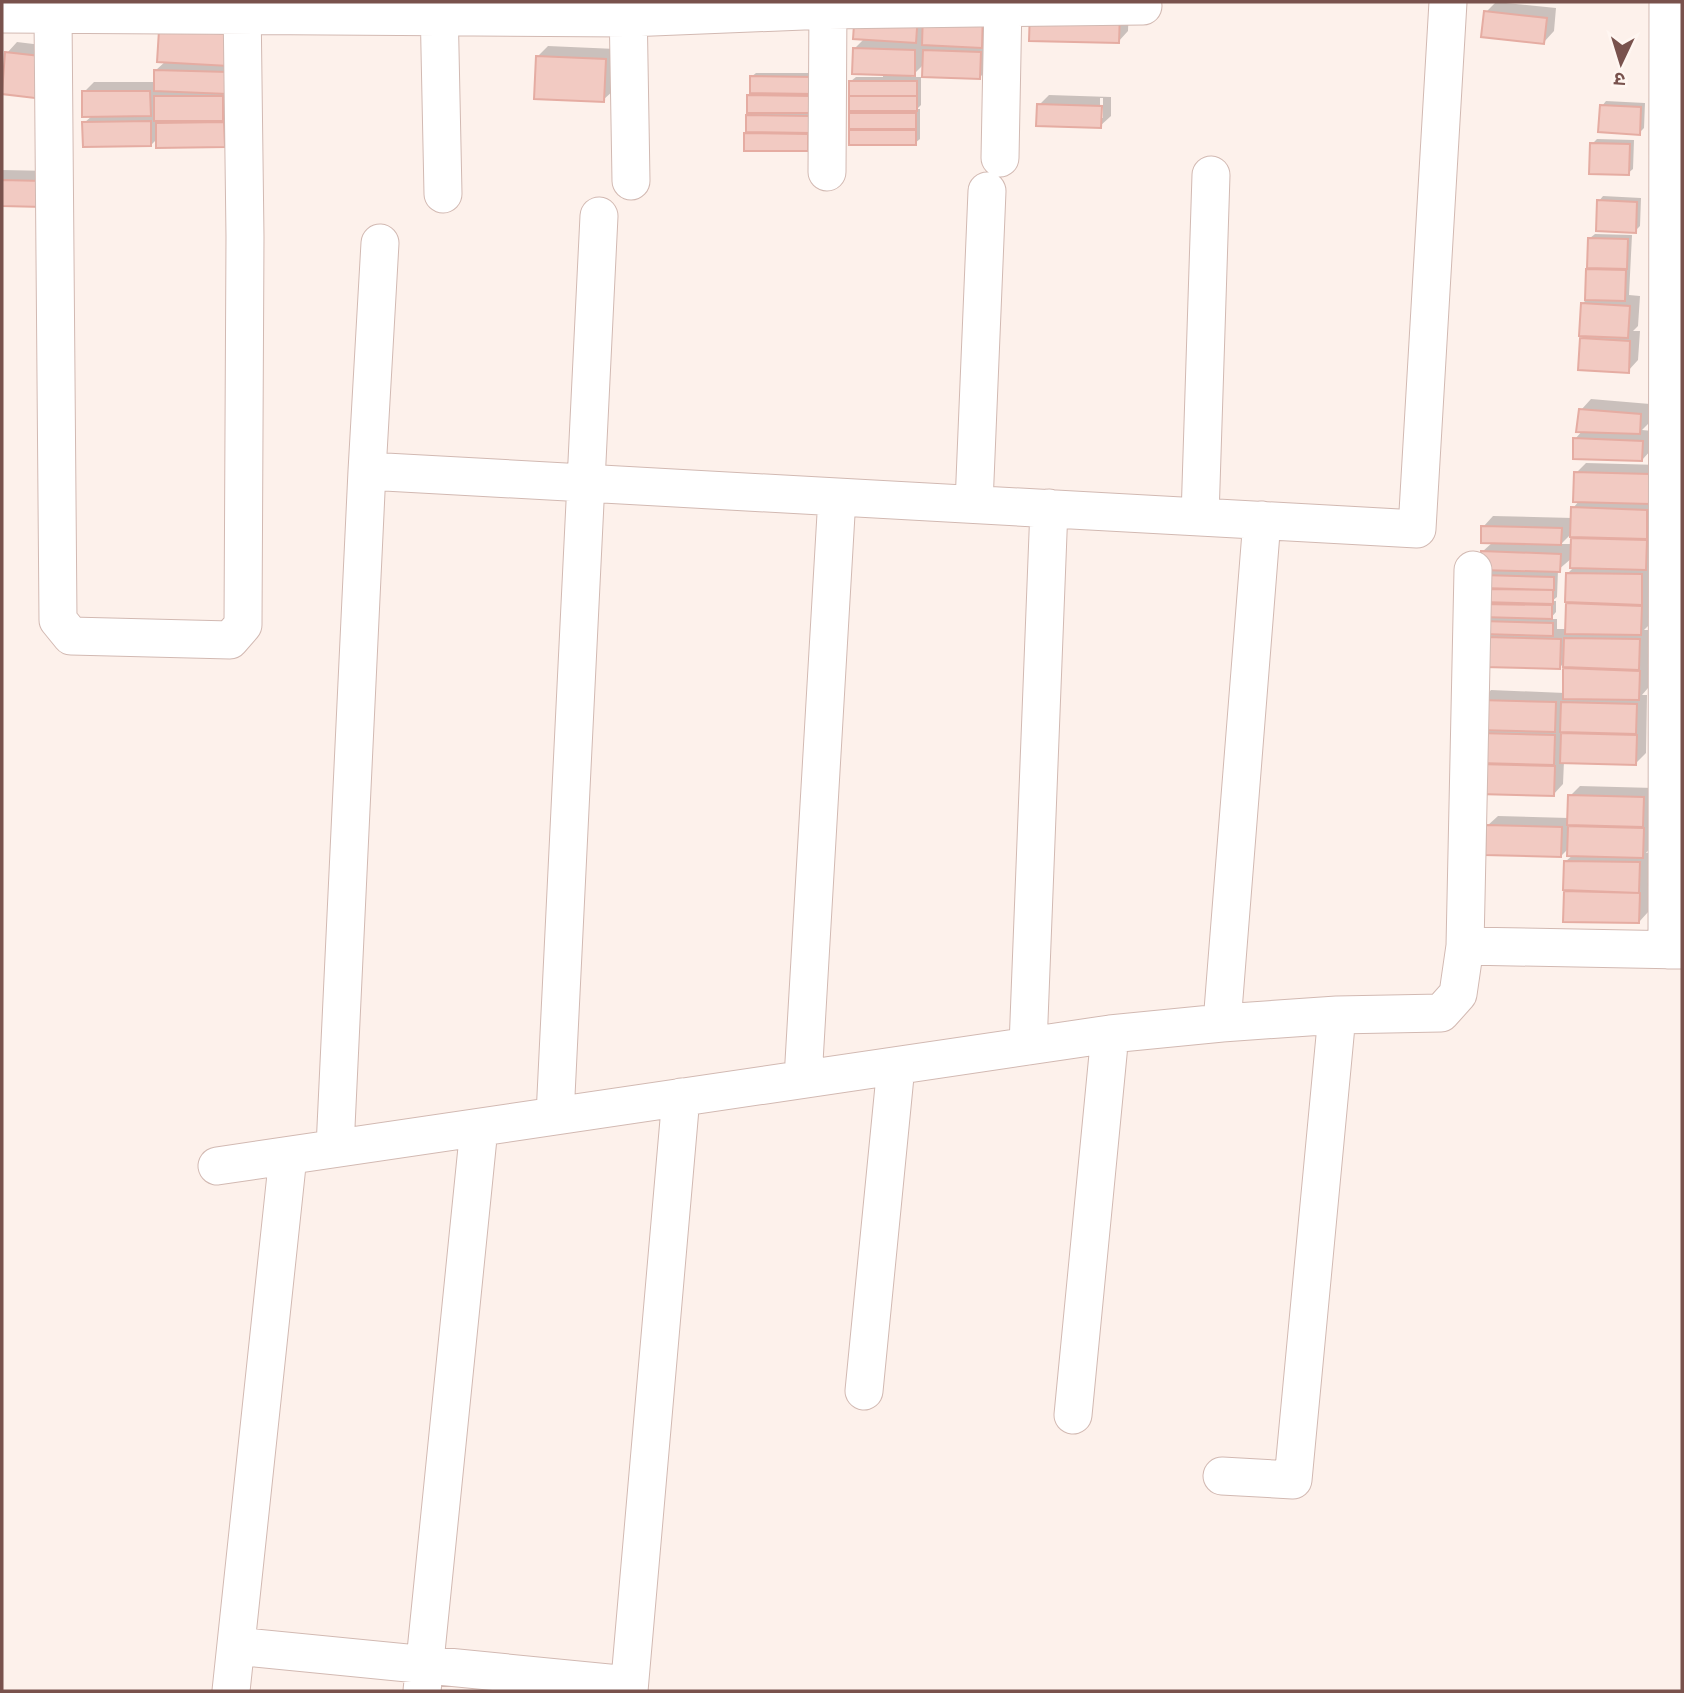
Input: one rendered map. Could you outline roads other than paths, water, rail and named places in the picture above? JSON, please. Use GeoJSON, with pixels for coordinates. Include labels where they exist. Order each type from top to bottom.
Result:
{"type":"FeatureCollection","features":[{"type":"Feature","properties":{"kind":"street"},"geometry":{"type":"LineString","coordinates":[[367,471],[1417,529],[1448,2]]}},
{"type":"Feature","properties":{"kind":"street"},"geometry":{"type":"LineString","coordinates":[[1465,946],[1675,950],[1666,376],[1668,2]]}},
{"type":"Feature","properties":{"kind":"street"},"geometry":{"type":"LineString","coordinates":[[974,504],[1003,5]]}},
{"type":"Feature","properties":{"kind":"street"},"geometry":{"type":"LineString","coordinates":[[827,172],[828,6]]}},
{"type":"Feature","properties":{"kind":"street"},"geometry":{"type":"LineString","coordinates":[[2,14],[242,9],[628,10],[828,6],[1143,6]]}},
{"type":"Feature","properties":{"kind":"street"},"geometry":{"type":"LineString","coordinates":[[53,14],[58,620],[71,636],[230,640],[243,625],[245,237],[242,9]]}},
{"type":"Feature","properties":{"kind":"street"},"geometry":{"type":"LineString","coordinates":[[439,10],[443,194]]}},
{"type":"Feature","properties":{"kind":"street"},"geometry":{"type":"LineString","coordinates":[[628,10],[631,180]]}},
{"type":"Feature","properties":{"kind":"street"},"geometry":{"type":"LineString","coordinates":[[1200,517],[1211,175]]}},
{"type":"Feature","properties":{"kind":"street"},"geometry":{"type":"LineString","coordinates":[[555,1116],[599,216]]}},
{"type":"Feature","properties":{"kind":"street"},"geometry":{"type":"LineString","coordinates":[[335,1148],[380,243]]}},
{"type":"Feature","properties":{"kind":"street"},"geometry":{"type":"LineString","coordinates":[[803,1079],[837,496]]}},
{"type":"Feature","properties":{"kind":"street"},"geometry":{"type":"LineString","coordinates":[[1028,1046],[1049,508]]}},
{"type":"Feature","properties":{"kind":"street"},"geometry":{"type":"LineString","coordinates":[[1222,1023],[1262,520]]}},
{"type":"Feature","properties":{"kind":"street"},"geometry":{"type":"LineString","coordinates":[[217,1166],[1110,1034],[1337,1015],[1441,1013],[1458,994],[1465,946],[1473,570]]}},
{"type":"Feature","properties":{"kind":"street"},"geometry":{"type":"LineString","coordinates":[[1222,1476],[1293,1480],[1337,1015]]}},
{"type":"Feature","properties":{"kind":"street"},"geometry":{"type":"LineString","coordinates":[[1073,1415],[1110,1034]]}},
{"type":"Feature","properties":{"kind":"street"},"geometry":{"type":"LineString","coordinates":[[864,1391],[895,1066]]}},
{"type":"Feature","properties":{"kind":"street"},"geometry":{"type":"LineString","coordinates":[[236,1646],[424,1678],[629,1688],[681,1097]]}},
{"type":"Feature","properties":{"kind":"street"},"geometry":{"type":"LineString","coordinates":[[424,1678],[479,1128]]}},
{"type":"Feature","properties":{"kind":"street"},"geometry":{"type":"LineString","coordinates":[[232,1691],[288,1156]]}}]}
